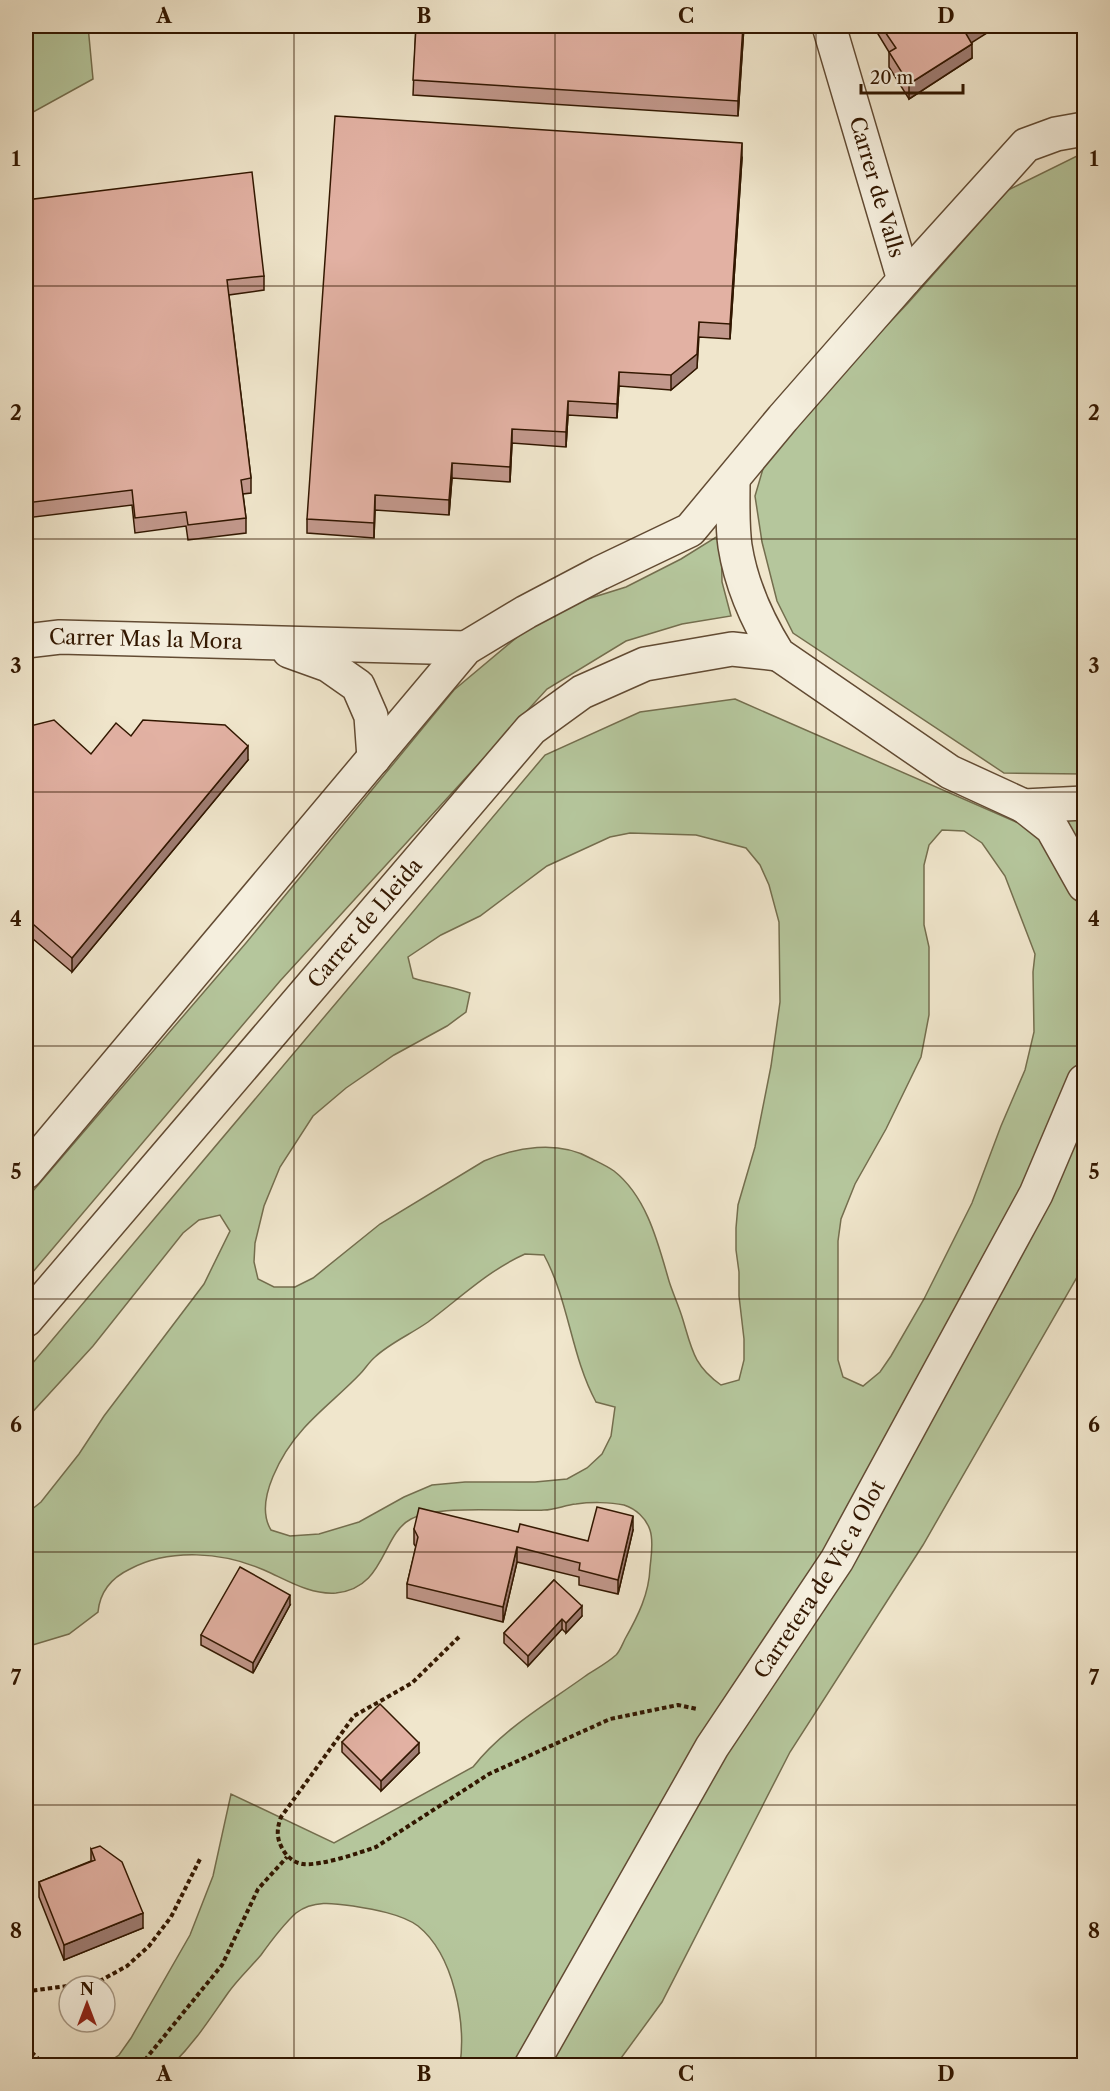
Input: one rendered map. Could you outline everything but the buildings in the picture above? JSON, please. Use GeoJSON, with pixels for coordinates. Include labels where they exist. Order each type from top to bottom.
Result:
{"type":"FeatureCollection","features":[{"type":"Feature","properties":{"kind":"street","name":"Carrer de Valls"},"geometry":{"type":"LineString","coordinates":[[829,26],[904,280]]}},
{"type":"Feature","properties":{"kind":"street"},"geometry":{"type":"LineString","coordinates":[[26,1172],[466,648],[526,612],[600,573],[690,530],[783,418],[1026,145],[1056,134],[1084,129]]}},
{"type":"Feature","properties":{"kind":"street"},"geometry":{"type":"LineString","coordinates":[[733,481],[735,545],[743,580],[778,654],[950,772],[1024,806],[1052,828],[1084,885]]}},
{"type":"Feature","properties":{"kind":"street","name":"Carrer Mas la Mora"},"geometry":{"type":"LineString","coordinates":[[26,641],[60,638],[466,648]]}},
{"type":"Feature","properties":{"kind":"street","name":"Carrer Mas la Mora"},"geometry":{"type":"LineString","coordinates":[[267,643],[328,665],[358,686],[371,716],[374,758]]}},
{"type":"Feature","properties":{"kind":"street","name":"Carrer de Lleida"},"geometry":{"type":"LineString","coordinates":[[26,1320],[531,729],[582,692],[645,664],[732,649],[778,654]]}},
{"type":"Feature","properties":{"kind":"street"},"geometry":{"type":"LineString","coordinates":[[1024,806],[1084,804]]}},
{"type":"Feature","properties":{"kind":"street","name":"Carretera de Vic a Olot"},"geometry":{"type":"LineString","coordinates":[[531,2066],[712,1747],[837,1560],[1036,1194],[1084,1081]]}},
{"type":"Feature","properties":{"kind":"path"},"geometry":{"type":"LineString","coordinates":[[459,1637],[412,1683],[354,1716],[281,1817],[278,1825],[278,1840],[287,1857],[303,1864],[334,1860],[376,1847],[489,1774],[610,1719],[678,1705],[733,1717]]}},
{"type":"Feature","properties":{"kind":"path"},"geometry":{"type":"LineString","coordinates":[[26,1993],[98,1982],[127,1966],[149,1946],[171,1917],[201,1857]]}},
{"type":"Feature","properties":{"kind":"path"},"geometry":{"type":"LineString","coordinates":[[140,2066],[222,1965],[258,1889],[287,1857]]}},
{"type":"Feature","properties":{"kind":"path"},"geometry":{"type":"LineString","coordinates":[[26,2047],[46,2066]]}},
{"type":"Feature","properties":{"kind":"green space"},"geometry":{"type":"Polygon","coordinates":[[[26,26],[88,26],[93,79],[26,116],[26,26]]]}},
{"type":"Feature","properties":{"kind":"green space"},"geometry":{"type":"Polygon","coordinates":[[[1079,155],[1084,156],[1084,774],[1004,773],[793,633],[777,601],[762,542],[755,496],[765,462],[821,395],[908,303],[1008,190],[1079,155]]]}},
{"type":"Feature","properties":{"kind":"green space"},"geometry":{"type":"Polygon","coordinates":[[[721,534],[722,582],[731,616],[682,624],[626,641],[547,689],[280,981],[26,1280],[26,1199],[246,943],[454,690],[522,633],[562,607],[626,587],[681,559],[721,534]]]}},
{"type":"Feature","properties":{"kind":"green space"},"geometry":{"type":"Polygon","coordinates":[[[735,699],[1016,822],[1084,813],[1084,1265],[923,1545],[790,1752],[662,2002],[616,2065],[460,2065],[461,2029],[455,1990],[441,1954],[430,1939],[418,1926],[395,1915],[331,1903],[309,1906],[291,1918],[232,1988],[195,2039],[172,2065],[104,2065],[119,2055],[131,2038],[190,1935],[213,1876],[231,1794],[334,1843],[473,1767],[511,1729],[616,1655],[642,1605],[648,1587],[652,1549],[651,1535],[643,1518],[628,1507],[613,1503],[594,1503],[548,1510],[457,1510],[424,1514],[411,1519],[401,1527],[374,1572],[365,1582],[352,1589],[336,1593],[317,1592],[248,1564],[214,1556],[179,1555],[146,1562],[112,1581],[101,1598],[98,1612],[69,1634],[26,1647],[26,1514],[41,1502],[79,1454],[104,1416],[204,1284],[230,1231],[220,1215],[199,1220],[183,1233],[93,1346],[26,1419],[26,1371],[545,755],[640,712],[735,699]],[[942,830],[929,845],[924,865],[924,925],[929,947],[929,1015],[921,1057],[886,1129],[855,1184],[841,1219],[838,1241],[838,1360],[843,1377],[863,1386],[880,1372],[891,1356],[924,1299],[972,1203],[1025,1070],[1034,1032],[1035,954],[1005,876],[982,843],[964,831],[942,830]],[[630,833],[610,837],[547,866],[480,916],[441,935],[408,957],[413,978],[470,993],[466,1012],[447,1026],[394,1055],[346,1088],[313,1116],[280,1167],[264,1206],[255,1243],[254,1262],[258,1279],[274,1287],[295,1287],[313,1278],[380,1224],[484,1161],[523,1149],[551,1147],[564,1149],[578,1152],[611,1169],[635,1194],[650,1222],[695,1357],[705,1371],[721,1385],[739,1380],[744,1360],[744,1339],[736,1250],[738,1205],[755,1147],[771,1066],[780,1002],[779,922],[769,885],[760,865],[746,848],[696,835],[630,833]],[[525,1254],[487,1276],[428,1322],[381,1352],[304,1428],[287,1450],[268,1491],[266,1518],[271,1530],[290,1536],[319,1534],[359,1522],[404,1497],[432,1485],[567,1479],[587,1468],[602,1454],[611,1436],[615,1407],[596,1402],[581,1366],[559,1291],[544,1255],[525,1254]]]}}]}
